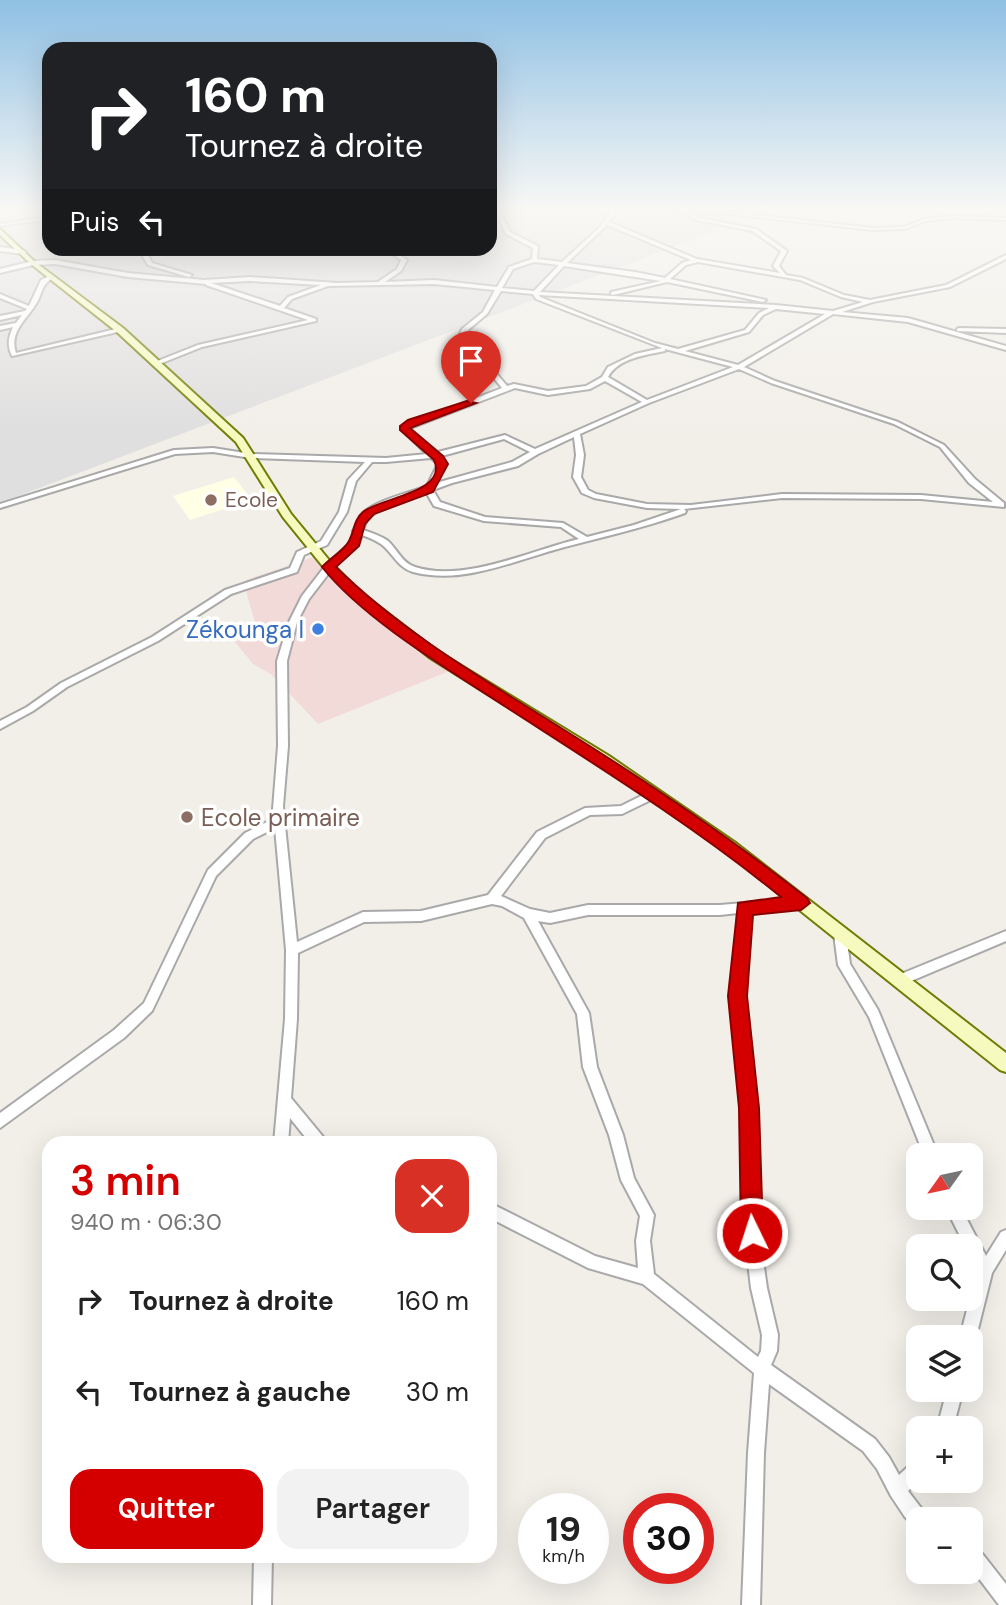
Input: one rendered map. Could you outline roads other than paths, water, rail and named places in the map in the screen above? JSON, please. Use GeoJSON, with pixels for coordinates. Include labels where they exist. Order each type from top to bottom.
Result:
{"type":"FeatureCollection","features":[{"type":"Feature","properties":{"kind":"street"},"geometry":{"type":"LineString","coordinates":[[41,285],[16,325],[10,346],[14,355],[120,330]]}},
{"type":"Feature","properties":{"kind":"street"},"geometry":{"type":"LineString","coordinates":[[61,285],[120,330],[221,420],[251,456],[287,515],[328,567],[356,594],[433,654],[653,794],[732,848],[1006,1064]]}},
{"type":"Feature","properties":{"kind":"street"},"geometry":{"type":"LineString","coordinates":[[157,363],[200,346],[314,320],[213,285]]}},
{"type":"Feature","properties":{"kind":"street"},"geometry":{"type":"LineString","coordinates":[[282,307],[290,298],[328,285]]}},
{"type":"Feature","properties":{"kind":"street"},"geometry":{"type":"LineString","coordinates":[[465,285],[535,293],[776,307],[887,317],[943,328],[1006,348]]}},
{"type":"Feature","properties":{"kind":"street"},"geometry":{"type":"LineString","coordinates":[[500,285],[485,313],[466,328],[462,336],[506,389]]}},
{"type":"Feature","properties":{"kind":"street"},"geometry":{"type":"LineString","coordinates":[[535,293],[544,285]]}},
{"type":"Feature","properties":{"kind":"street"},"geometry":{"type":"LineString","coordinates":[[604,296],[652,285]]}},
{"type":"Feature","properties":{"kind":"street"},"geometry":{"type":"LineString","coordinates":[[677,350],[747,331],[761,314],[779,304],[679,285]]}},
{"type":"Feature","properties":{"kind":"street"},"geometry":{"type":"LineString","coordinates":[[815,285],[868,302]]}},
{"type":"Feature","properties":{"kind":"street"},"geometry":{"type":"LineString","coordinates":[[282,1136],[292,950],[278,806],[283,746],[282,660],[293,622],[304,598],[328,567],[355,543],[363,518],[377,507],[456,479],[504,468],[647,402],[739,367],[828,313],[950,285]]}},
{"type":"Feature","properties":{"kind":"street"},"geometry":{"type":"LineString","coordinates":[[535,293],[544,301],[666,348],[739,367],[920,434],[942,446],[972,481],[1004,506]]}},
{"type":"Feature","properties":{"kind":"street"},"geometry":{"type":"LineString","coordinates":[[0,296],[27,310]]}},
{"type":"Feature","properties":{"kind":"street"},"geometry":{"type":"LineString","coordinates":[[0,317],[27,310]]}},
{"type":"Feature","properties":{"kind":"street"},"geometry":{"type":"LineString","coordinates":[[0,328],[16,325]]}},
{"type":"Feature","properties":{"kind":"street"},"geometry":{"type":"LineString","coordinates":[[943,328],[1006,331]]}},
{"type":"Feature","properties":{"kind":"street"},"geometry":{"type":"LineString","coordinates":[[429,490],[442,464],[436,455],[403,428],[506,389],[521,387],[544,393],[566,393],[588,388],[605,378],[610,368],[643,353],[666,348]]}},
{"type":"Feature","properties":{"kind":"street"},"geometry":{"type":"LineString","coordinates":[[605,378],[647,402]]}},
{"type":"Feature","properties":{"kind":"street"},"geometry":{"type":"LineString","coordinates":[[577,434],[580,455],[577,477],[580,486],[590,495],[647,506],[691,507],[782,496],[921,498],[1004,506]]}},
{"type":"Feature","properties":{"kind":"street"},"geometry":{"type":"LineString","coordinates":[[0,506],[174,452],[213,450],[251,456],[369,461],[436,455],[505,438],[535,452]]}},
{"type":"Feature","properties":{"kind":"street"},"geometry":{"type":"LineString","coordinates":[[0,725],[30,709],[64,685],[155,639],[228,592],[296,568],[300,554],[324,543],[343,512],[352,481],[369,461]]}},
{"type":"Feature","properties":{"kind":"street"},"geometry":{"type":"LineString","coordinates":[[429,490],[437,504],[466,515],[510,523],[563,525],[587,540]]}},
{"type":"Feature","properties":{"kind":"street"},"geometry":{"type":"LineString","coordinates":[[357,531],[384,542],[401,564],[420,571],[471,570],[505,565],[545,550],[625,531],[691,507]]}},
{"type":"Feature","properties":{"kind":"street"},"geometry":{"type":"LineString","coordinates":[[343,512],[363,518]]}},
{"type":"Feature","properties":{"kind":"street"},"geometry":{"type":"LineString","coordinates":[[492,900],[541,835],[589,811],[622,810],[653,794]]}},
{"type":"Feature","properties":{"kind":"street"},"geometry":{"type":"LineString","coordinates":[[0,1121],[119,1034],[148,1007],[212,873],[250,836],[272,825],[278,806]]}},
{"type":"Feature","properties":{"kind":"street"},"geometry":{"type":"LineString","coordinates":[[292,950],[363,917],[421,916],[492,900],[504,901],[528,914],[550,918],[614,909],[744,908],[801,903]]}},
{"type":"Feature","properties":{"kind":"street"},"geometry":{"type":"LineString","coordinates":[[744,908],[738,996],[749,1108],[749,1211],[759,1287],[770,1335],[769,1351],[762,1367],[751,1605]]}},
{"type":"Feature","properties":{"kind":"street"},"geometry":{"type":"LineString","coordinates":[[528,914],[583,1013],[590,1067],[612,1122],[628,1180],[646,1215],[643,1241],[647,1279]]}},
{"type":"Feature","properties":{"kind":"street"},"geometry":{"type":"LineString","coordinates":[[840,934],[844,965],[874,1014],[926,1143]]}},
{"type":"Feature","properties":{"kind":"street"},"geometry":{"type":"LineString","coordinates":[[900,980],[1006,936]]}},
{"type":"Feature","properties":{"kind":"street"},"geometry":{"type":"LineString","coordinates":[[285,1101],[313,1136]]}},
{"type":"Feature","properties":{"kind":"street"},"geometry":{"type":"LineString","coordinates":[[497,1214],[593,1263],[647,1279],[869,1445],[884,1464],[906,1507]]}},
{"type":"Feature","properties":{"kind":"street"},"geometry":{"type":"LineString","coordinates":[[959,1220],[985,1269]]}},
{"type":"Feature","properties":{"kind":"street"},"geometry":{"type":"LineString","coordinates":[[971,1325],[985,1269],[1006,1237]]}},
{"type":"Feature","properties":{"kind":"street"},"geometry":{"type":"LineString","coordinates":[[897,1490],[906,1481]]}},
{"type":"Feature","properties":{"kind":"street"},"geometry":{"type":"LineString","coordinates":[[262,1605],[263,1563]]}},
{"type":"Feature","properties":{"kind":"street"},"geometry":{"type":"LineString","coordinates":[[983,1569],[1006,1599]]}},
{"type":"Feature","properties":{"kind":"place","name":"Ecole"},"geometry":{"type":"Point","coordinates":[211,500]}},
{"type":"Feature","properties":{"kind":"place","name":"Zékounga I"},"geometry":{"type":"Point","coordinates":[318,629]}},
{"type":"Feature","properties":{"kind":"place","name":"Ecole primaire"},"geometry":{"type":"Point","coordinates":[187,817]}}]}
